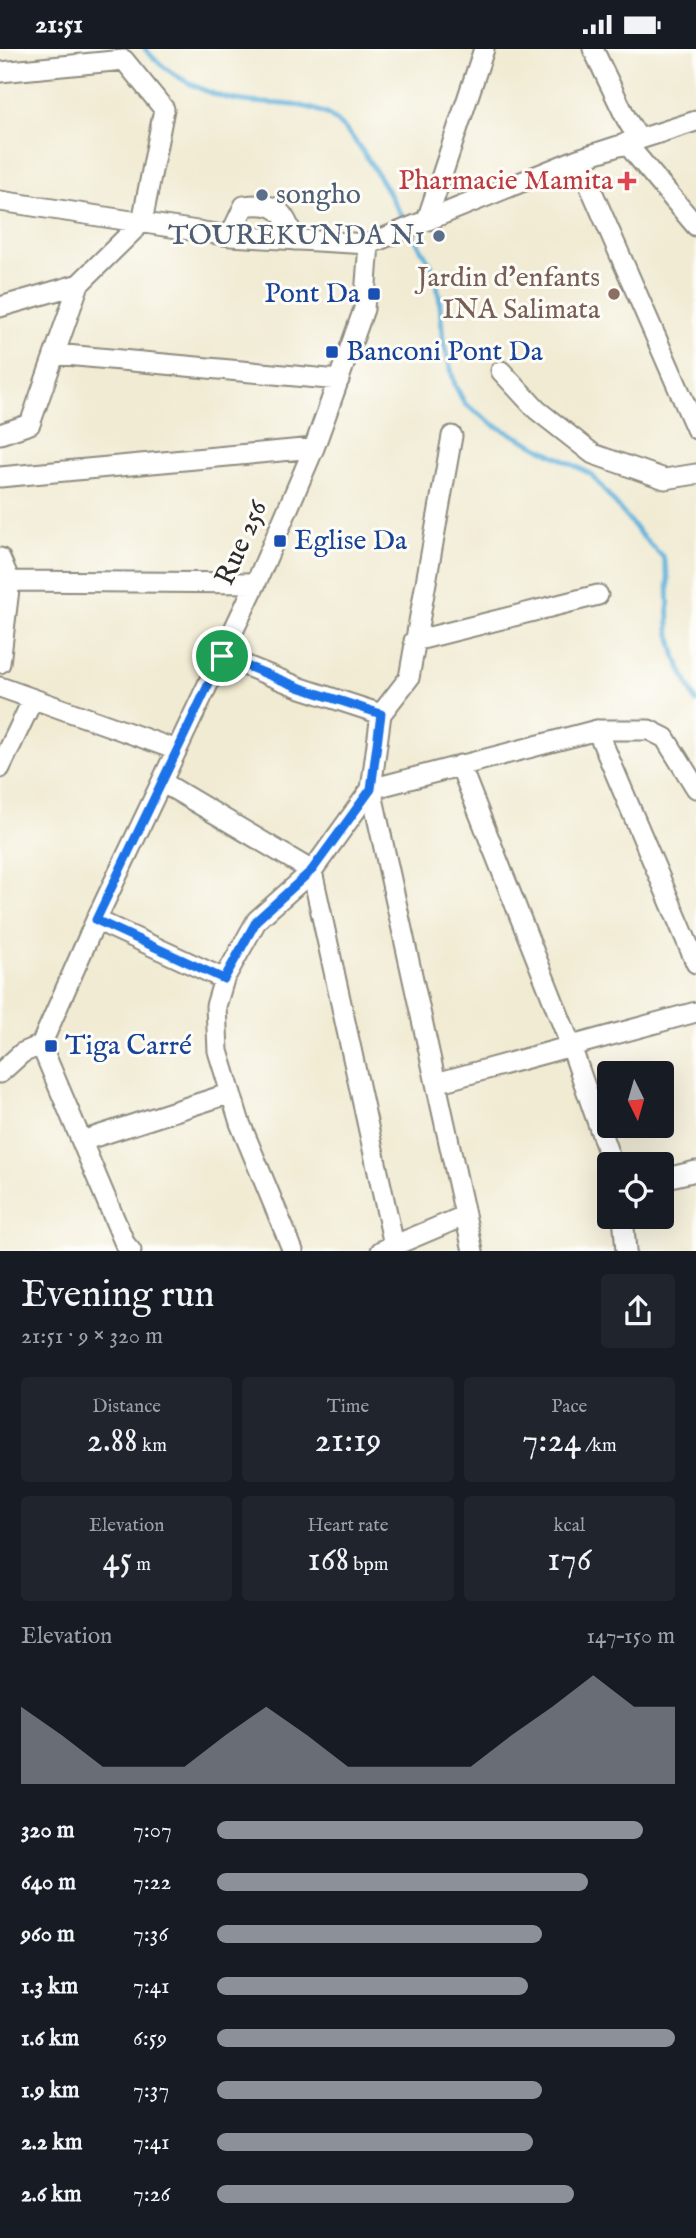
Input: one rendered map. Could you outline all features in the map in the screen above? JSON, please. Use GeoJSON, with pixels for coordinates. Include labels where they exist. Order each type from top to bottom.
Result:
{"type":"FeatureCollection","features":[{"type":"Feature","properties":{"kind":"street"},"geometry":{"type":"LineString","coordinates":[[427,219],[484,49]]}},
{"type":"Feature","properties":{"kind":"street"},"geometry":{"type":"LineString","coordinates":[[593,49],[627,120],[633,141],[696,226]]}},
{"type":"Feature","properties":{"kind":"street"},"geometry":{"type":"LineString","coordinates":[[0,72],[124,60],[164,109],[142,222],[79,284],[30,424],[0,434]]}},
{"type":"Feature","properties":{"kind":"street"},"geometry":{"type":"LineString","coordinates":[[0,201],[230,236],[369,243],[578,159],[696,121]]}},
{"type":"Feature","properties":{"kind":"street"},"geometry":{"type":"LineString","coordinates":[[578,159],[696,429]]}},
{"type":"Feature","properties":{"kind":"street"},"geometry":{"type":"LineString","coordinates":[[230,236],[244,206],[271,206],[286,217],[294,240]]}},
{"type":"Feature","properties":{"kind":"street","name":"Rue 256"},"geometry":{"type":"LineString","coordinates":[[41,1045],[96,920],[256,583],[314,448],[364,309],[369,243]]}},
{"type":"Feature","properties":{"kind":"street"},"geometry":{"type":"LineString","coordinates":[[0,307],[79,284]]}},
{"type":"Feature","properties":{"kind":"street"},"geometry":{"type":"LineString","coordinates":[[55,354],[339,380]]}},
{"type":"Feature","properties":{"kind":"street"},"geometry":{"type":"LineString","coordinates":[[502,371],[537,410],[593,454],[665,479],[696,474]]}},
{"type":"Feature","properties":{"kind":"street"},"geometry":{"type":"LineString","coordinates":[[452,436],[409,678],[381,714],[371,789],[473,1251]]}},
{"type":"Feature","properties":{"kind":"street"},"geometry":{"type":"LineString","coordinates":[[0,477],[314,448]]}},
{"type":"Feature","properties":{"kind":"street"},"geometry":{"type":"LineString","coordinates":[[0,558],[5,582],[0,663]]}},
{"type":"Feature","properties":{"kind":"street"},"geometry":{"type":"LineString","coordinates":[[5,582],[256,583]]}},
{"type":"Feature","properties":{"kind":"street"},"geometry":{"type":"LineString","coordinates":[[414,641],[598,595]]}},
{"type":"Feature","properties":{"kind":"street"},"geometry":{"type":"LineString","coordinates":[[222,656],[301,688],[381,714]]}},
{"type":"Feature","properties":{"kind":"street"},"geometry":{"type":"LineString","coordinates":[[0,687],[177,750]]}},
{"type":"Feature","properties":{"kind":"street"},"geometry":{"type":"LineString","coordinates":[[0,768],[33,699]]}},
{"type":"Feature","properties":{"kind":"street"},"geometry":{"type":"LineString","coordinates":[[597,730],[696,963]]}},
{"type":"Feature","properties":{"kind":"street"},"geometry":{"type":"LineString","coordinates":[[293,1251],[240,1123],[218,1051],[216,1006],[224,979],[257,920],[312,870],[371,789],[597,730],[649,730],[665,738],[696,787]]}},
{"type":"Feature","properties":{"kind":"street"},"geometry":{"type":"LineString","coordinates":[[460,765],[571,1046],[608,1152]]}},
{"type":"Feature","properties":{"kind":"street"},"geometry":{"type":"LineString","coordinates":[[163,782],[312,870],[388,1248],[464,1216]]}},
{"type":"Feature","properties":{"kind":"street"},"geometry":{"type":"LineString","coordinates":[[96,920],[224,979]]}},
{"type":"Feature","properties":{"kind":"street"},"geometry":{"type":"LineString","coordinates":[[436,1083],[696,1012]]}},
{"type":"Feature","properties":{"kind":"street"},"geometry":{"type":"LineString","coordinates":[[0,1073],[22,1053],[41,1045],[125,1244],[131,1251]]}},
{"type":"Feature","properties":{"kind":"street"},"geometry":{"type":"LineString","coordinates":[[82,1141],[231,1093]]}},
{"type":"Feature","properties":{"kind":"street"},"geometry":{"type":"LineString","coordinates":[[674,1176],[696,1171]]}},
{"type":"Feature","properties":{"kind":"street"},"geometry":{"type":"LineString","coordinates":[[624,1229],[626,1251]]}},
{"type":"Feature","properties":{"kind":"waterway"},"geometry":{"type":"LineString","coordinates":[[145,49],[177,76],[216,95],[243,101],[297,105],[328,115],[361,149],[406,223]]}},
{"type":"Feature","properties":{"kind":"waterway"},"geometry":{"type":"LineString","coordinates":[[411,232],[432,267],[439,294],[443,340],[455,385],[465,404],[496,426],[591,474],[641,535],[663,557],[668,577],[669,630],[676,658],[696,702]]}},
{"type":"Feature","properties":{"kind":"place","name":"Pharmacie Mamita"},"geometry":{"type":"Point","coordinates":[627,181]}},
{"type":"Feature","properties":{"kind":"place","name":"songho"},"geometry":{"type":"Point","coordinates":[262,195]}},
{"type":"Feature","properties":{"kind":"place","name":"TOUREKUNDA N1"},"geometry":{"type":"Point","coordinates":[439,236]}},
{"type":"Feature","properties":{"kind":"place","name":"Pont Da"},"geometry":{"type":"Point","coordinates":[374,294]}},
{"type":"Feature","properties":{"kind":"place","name":"Jardin d'enfants INA Salimata"},"geometry":{"type":"Point","coordinates":[614,294]}},
{"type":"Feature","properties":{"kind":"place","name":"Banconi Pont Da"},"geometry":{"type":"Point","coordinates":[332,352]}},
{"type":"Feature","properties":{"kind":"place","name":"Eglise Da"},"geometry":{"type":"Point","coordinates":[280,541]}},
{"type":"Feature","properties":{"kind":"place","name":"Tiga Carré"},"geometry":{"type":"Point","coordinates":[51,1046]}},
{"type":"Feature","properties":{"kind":"route"},"geometry":{"type":"LineString","coordinates":[[222,656],[301,688],[381,714],[371,789],[312,870],[257,920],[224,979],[96,920],[222,656]]}}]}
